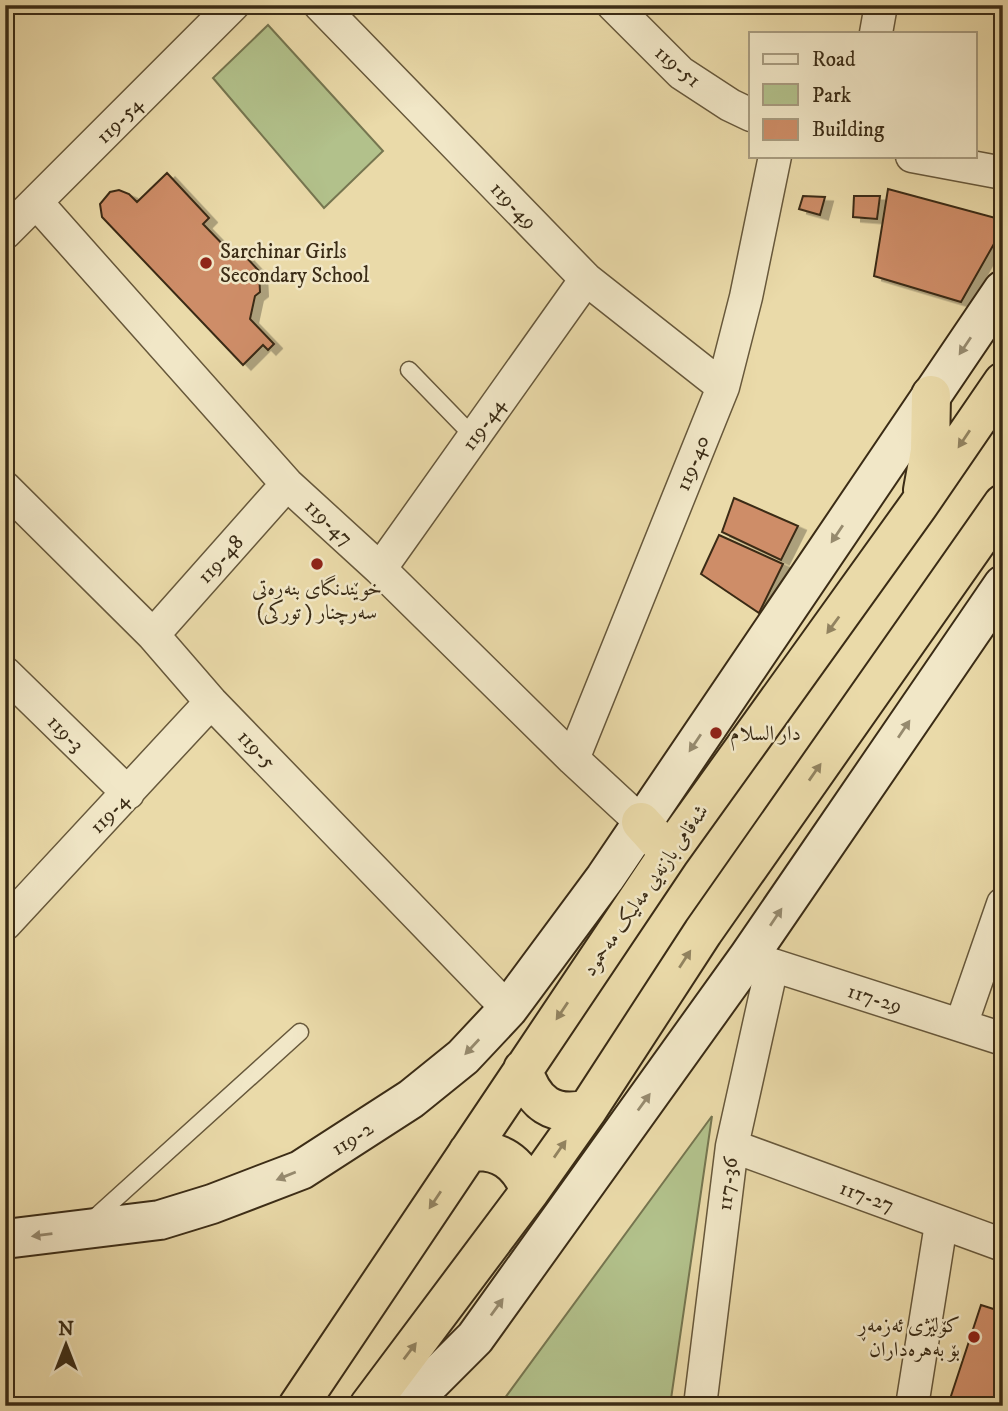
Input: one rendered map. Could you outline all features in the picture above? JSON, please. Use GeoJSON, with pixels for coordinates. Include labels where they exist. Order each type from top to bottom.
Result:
{"type":"FeatureCollection","features":[{"type":"Feature","properties":{"kind":"highway","name":"شەقامی بازنەیی مەلیک مەحمود"},"geometry":{"type":"LineString","coordinates":[[298,1406],[669,853],[918,506],[1003,382]]}},
{"type":"Feature","properties":{"kind":"highway"},"geometry":{"type":"LineString","coordinates":[[918,506],[930,451],[931,395]]}},
{"type":"Feature","properties":{"kind":"highway"},"geometry":{"type":"LineString","coordinates":[[369,1406],[530,1191],[588,1108],[703,932],[1003,504]]}},
{"type":"Feature","properties":{"kind":"highway"},"geometry":{"type":"LineString","coordinates":[[641,822],[669,853]]}},
{"type":"Feature","properties":{"kind":"highway"},"geometry":{"type":"LineString","coordinates":[[523,1069],[532,1092],[540,1102],[563,1112],[588,1108]]}},
{"type":"Feature","properties":{"kind":"highway"},"geometry":{"type":"LineString","coordinates":[[468,1152],[481,1150],[507,1158],[517,1167],[530,1191]]}},
{"type":"Feature","properties":{"kind":"main road","name":"119-2"},"geometry":{"type":"LineString","coordinates":[[5,1239],[160,1220],[212,1204],[301,1170],[411,1099],[463,1057],[508,1009],[605,878],[1003,289]]}},
{"type":"Feature","properties":{"kind":"main road"},"geometry":{"type":"LineString","coordinates":[[397,1406],[432,1381],[474,1338],[760,961],[1001,592]]}},
{"type":"Feature","properties":{"kind":"street","name":"119-54"},"geometry":{"type":"LineString","coordinates":[[5,233],[233,5]]}},
{"type":"Feature","properties":{"kind":"street","name":"119-49"},"geometry":{"type":"LineString","coordinates":[[320,5],[586,279],[723,387]]}},
{"type":"Feature","properties":{"kind":"street","name":"119-51"},"geometry":{"type":"LineString","coordinates":[[613,5],[681,73],[749,114]]}},
{"type":"Feature","properties":{"kind":"street"},"geometry":{"type":"LineString","coordinates":[[876,32],[881,5]]}},
{"type":"Feature","properties":{"kind":"street","name":"119-40"},"geometry":{"type":"LineString","coordinates":[[573,759],[723,387],[746,297],[775,158]]}},
{"type":"Feature","properties":{"kind":"street"},"geometry":{"type":"LineString","coordinates":[[923,158],[1003,173]]}},
{"type":"Feature","properties":{"kind":"street","name":"119-47"},"geometry":{"type":"LineString","coordinates":[[37,203],[287,484],[380,569],[641,822]]}},
{"type":"Feature","properties":{"kind":"street","name":"119-44"},"geometry":{"type":"LineString","coordinates":[[380,569],[586,279]]}},
{"type":"Feature","properties":{"kind":"street","name":"119-48"},"geometry":{"type":"LineString","coordinates":[[153,635],[287,484]]}},
{"type":"Feature","properties":{"kind":"street","name":"119-5"},"geometry":{"type":"LineString","coordinates":[[5,488],[153,635],[211,702],[508,1009]]}},
{"type":"Feature","properties":{"kind":"street","name":"119-3"},"geometry":{"type":"LineString","coordinates":[[5,673],[128,793]]}},
{"type":"Feature","properties":{"kind":"street","name":"119-4"},"geometry":{"type":"LineString","coordinates":[[5,924],[211,702]]}},
{"type":"Feature","properties":{"kind":"street"},"geometry":{"type":"LineString","coordinates":[[961,1025],[1003,904]]}},
{"type":"Feature","properties":{"kind":"street","name":"117-29"},"geometry":{"type":"LineString","coordinates":[[760,961],[1003,1039]]}},
{"type":"Feature","properties":{"kind":"street","name":"117-36"},"geometry":{"type":"LineString","coordinates":[[700,1406],[732,1146],[760,961]]}},
{"type":"Feature","properties":{"kind":"street","name":"117-27"},"geometry":{"type":"LineString","coordinates":[[732,1146],[1003,1245]]}},
{"type":"Feature","properties":{"kind":"street"},"geometry":{"type":"LineString","coordinates":[[912,1406],[940,1224]]}},
{"type":"Feature","properties":{"kind":"lane"},"geometry":{"type":"LineString","coordinates":[[409,370],[474,437]]}},
{"type":"Feature","properties":{"kind":"lane"},"geometry":{"type":"LineString","coordinates":[[82,1229],[300,1032]]}},
{"type":"Feature","properties":{"kind":"green space"},"geometry":{"type":"Polygon","coordinates":[[[268,25],[383,151],[324,208],[213,78],[268,25]]]}},
{"type":"Feature","properties":{"kind":"green space"},"geometry":{"type":"Polygon","coordinates":[[[712,1116],[670,1406],[499,1406],[712,1116]]]}},
{"type":"Feature","properties":{"kind":"building"},"geometry":{"type":"Polygon","coordinates":[[[167,173],[209,218],[203,224],[233,255],[246,257],[259,271],[260,292],[255,296],[250,319],[274,344],[268,350],[263,345],[243,365],[102,217],[100,204],[110,192],[119,190],[129,194],[137,202],[167,173]]]}},
{"type":"Feature","properties":{"kind":"building"},"geometry":{"type":"Polygon","coordinates":[[[888,189],[1003,220],[1003,228],[961,302],[874,276],[888,189]]]}},
{"type":"Feature","properties":{"kind":"building"},"geometry":{"type":"Polygon","coordinates":[[[803,196],[825,197],[820,215],[799,209],[803,196]]]}},
{"type":"Feature","properties":{"kind":"building"},"geometry":{"type":"Polygon","coordinates":[[[854,196],[880,196],[877,219],[853,217],[854,196]]]}},
{"type":"Feature","properties":{"kind":"building"},"geometry":{"type":"Polygon","coordinates":[[[734,498],[798,526],[781,560],[722,532],[734,498]]]}},
{"type":"Feature","properties":{"kind":"building"},"geometry":{"type":"Polygon","coordinates":[[[719,535],[783,564],[759,613],[701,574],[719,535]]]}},
{"type":"Feature","properties":{"kind":"building"},"geometry":{"type":"Polygon","coordinates":[[[981,1305],[1003,1312],[1003,1352],[995,1374],[1003,1376],[1003,1406],[961,1406],[949,1402],[981,1305]]]}},
{"type":"Feature","properties":{"kind":"place","name":"Sarchinar Girls Secondary School"},"geometry":{"type":"Point","coordinates":[206,263]}},
{"type":"Feature","properties":{"kind":"place","name":"خوێندنگای بنەڕەتی سەرچنار ( تورکی)"},"geometry":{"type":"Point","coordinates":[317,564]}},
{"type":"Feature","properties":{"kind":"place","name":"دار السلام"},"geometry":{"type":"Point","coordinates":[716,733]}},
{"type":"Feature","properties":{"kind":"place","name":"کۆلێژی ئەزمەڕ بۆ بەهرەداران"},"geometry":{"type":"Point","coordinates":[974,1337]}}]}
